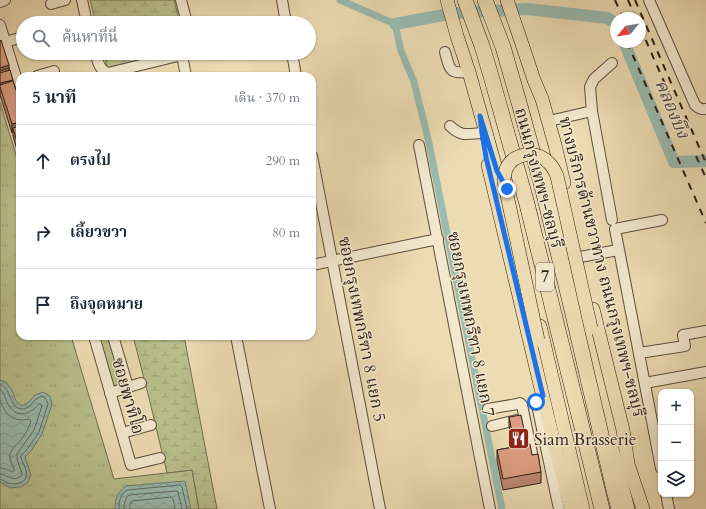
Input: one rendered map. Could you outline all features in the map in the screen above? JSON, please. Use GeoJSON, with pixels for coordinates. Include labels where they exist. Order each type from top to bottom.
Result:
{"type":"FeatureCollection","features":[{"type":"Feature","properties":{"kind":"highway","name":"ถนนกรุงเทพฯ-ชลบุรี"},"geometry":{"type":"LineString","coordinates":[[465,0],[482,46],[528,204],[602,509]]}},
{"type":"Feature","properties":{"kind":"highway","name":"ถนนกรุงเทพฯ-ชลบุรี"},"geometry":{"type":"LineString","coordinates":[[486,0],[503,47],[545,198],[619,509]]}},
{"type":"Feature","properties":{"kind":"main road"},"geometry":{"type":"LineString","coordinates":[[447,0],[497,171],[507,189],[569,476],[570,509]]}},
{"type":"Feature","properties":{"kind":"main road","name":"ทางบริการด้านขวาทาง ถนนกรุงเทพฯ-ชลบุรี"},"geometry":{"type":"LineString","coordinates":[[507,0],[549,121],[580,257],[620,418],[628,464],[643,509]]}},
{"type":"Feature","properties":{"kind":"main road","name":"ทางบริการด้านขวาทาง ถนนกรุงเทพฯ-ชลบุรี"},"geometry":{"type":"LineString","coordinates":[[534,80],[537,102],[551,154],[552,186],[556,206],[609,438],[628,509]]}},
{"type":"Feature","properties":{"kind":"main road"},"geometry":{"type":"LineString","coordinates":[[480,116],[482,133],[543,396],[543,415],[552,455],[569,476],[583,509]]}},
{"type":"Feature","properties":{"kind":"main road"},"geometry":{"type":"LineString","coordinates":[[552,455],[556,431],[554,415],[504,181],[504,175],[510,164],[516,158],[530,154],[546,160],[554,169],[607,397],[628,464]]}},
{"type":"Feature","properties":{"kind":"street"},"geometry":{"type":"LineString","coordinates":[[0,2],[5,0]]}},
{"type":"Feature","properties":{"kind":"street"},"geometry":{"type":"LineString","coordinates":[[51,4],[65,0]]}},
{"type":"Feature","properties":{"kind":"street"},"geometry":{"type":"LineString","coordinates":[[82,0],[85,16]]}},
{"type":"Feature","properties":{"kind":"street"},"geometry":{"type":"LineString","coordinates":[[182,0],[185,16]]}},
{"type":"Feature","properties":{"kind":"street"},"geometry":{"type":"LineString","coordinates":[[282,0],[285,16]]}},
{"type":"Feature","properties":{"kind":"street"},"geometry":{"type":"LineString","coordinates":[[649,0],[695,105],[697,108],[706,109]]}},
{"type":"Feature","properties":{"kind":"street"},"geometry":{"type":"LineString","coordinates":[[0,25],[16,75]]}},
{"type":"Feature","properties":{"kind":"street"},"geometry":{"type":"LineString","coordinates":[[5,42],[16,39]]}},
{"type":"Feature","properties":{"kind":"street"},"geometry":{"type":"LineString","coordinates":[[445,52],[451,70],[458,73],[469,72]]}},
{"type":"Feature","properties":{"kind":"street"},"geometry":{"type":"LineString","coordinates":[[97,60],[100,72]]}},
{"type":"Feature","properties":{"kind":"street"},"geometry":{"type":"LineString","coordinates":[[112,72],[159,60]]}},
{"type":"Feature","properties":{"kind":"street"},"geometry":{"type":"LineString","coordinates":[[184,60],[185,72]]}},
{"type":"Feature","properties":{"kind":"street"},"geometry":{"type":"LineString","coordinates":[[293,60],[295,72]]}},
{"type":"Feature","properties":{"kind":"street"},"geometry":{"type":"LineString","coordinates":[[612,63],[594,79],[590,87],[592,111],[612,220]]}},
{"type":"Feature","properties":{"kind":"street"},"geometry":{"type":"LineString","coordinates":[[549,121],[592,111]]}},
{"type":"Feature","properties":{"kind":"street"},"geometry":{"type":"LineString","coordinates":[[450,126],[461,134],[482,133]]}},
{"type":"Feature","properties":{"kind":"street","name":"ซอยกรุงเทพกรีฑา 8 แยก 7"},"geometry":{"type":"LineString","coordinates":[[419,146],[490,509]]}},
{"type":"Feature","properties":{"kind":"street","name":"ซอยกรุงเทพกรีฑา 8 แยก 5"},"geometry":{"type":"LineString","coordinates":[[316,177],[380,509]]}},
{"type":"Feature","properties":{"kind":"street"},"geometry":{"type":"LineString","coordinates":[[660,461],[657,427],[645,383],[615,229],[662,220]]}},
{"type":"Feature","properties":{"kind":"street"},"geometry":{"type":"LineString","coordinates":[[316,264],[438,239]]}},
{"type":"Feature","properties":{"kind":"street"},"geometry":{"type":"LineString","coordinates":[[580,257],[618,250]]}},
{"type":"Feature","properties":{"kind":"street"},"geometry":{"type":"LineString","coordinates":[[639,353],[685,346],[683,335],[706,331]]}},
{"type":"Feature","properties":{"kind":"street","name":"ซอยพาทิโอ"},"geometry":{"type":"LineString","coordinates":[[95,340],[131,465],[160,458]]}},
{"type":"Feature","properties":{"kind":"street"},"geometry":{"type":"LineString","coordinates":[[115,340],[128,387]]}},
{"type":"Feature","properties":{"kind":"street"},"geometry":{"type":"LineString","coordinates":[[237,340],[270,509]]}},
{"type":"Feature","properties":{"kind":"street"},"geometry":{"type":"LineString","coordinates":[[645,383],[706,372]]}},
{"type":"Feature","properties":{"kind":"street"},"geometry":{"type":"LineString","coordinates":[[110,392],[142,383]]}},
{"type":"Feature","properties":{"kind":"street"},"geometry":{"type":"LineString","coordinates":[[488,409],[520,404],[523,408],[530,464],[552,455],[559,509]]}},
{"type":"Feature","properties":{"kind":"street"},"geometry":{"type":"LineString","coordinates":[[492,426],[543,415]]}},
{"type":"Feature","properties":{"kind":"street"},"geometry":{"type":"LineString","coordinates":[[122,433],[151,425]]}},
{"type":"Feature","properties":{"kind":"street"},"geometry":{"type":"LineString","coordinates":[[667,497],[669,509]]}},
{"type":"Feature","properties":{"kind":"green space"},"geometry":{"type":"Polygon","coordinates":[[[90,0],[174,0],[178,16],[94,16],[90,0]]]}},
{"type":"Feature","properties":{"kind":"green space"},"geometry":{"type":"Polygon","coordinates":[[[106,60],[156,60],[134,72],[110,72],[106,60]]]}},
{"type":"Feature","properties":{"kind":"green space"},"geometry":{"type":"Polygon","coordinates":[[[0,102],[16,155],[16,340],[72,340],[114,479],[192,470],[199,509],[0,509],[0,102]]]}},
{"type":"Feature","properties":{"kind":"green space"},"geometry":{"type":"Polygon","coordinates":[[[97,340],[112,340],[125,386],[112,389],[97,340]]]}},
{"type":"Feature","properties":{"kind":"green space"},"geometry":{"type":"Polygon","coordinates":[[[134,340],[185,340],[217,509],[199,509],[192,470],[167,473],[134,340]]]}},
{"type":"Feature","properties":{"kind":"water"},"geometry":{"type":"Polygon","coordinates":[[[0,380],[6,382],[12,390],[16,401],[22,406],[29,402],[35,395],[43,392],[50,396],[52,404],[42,434],[31,451],[25,457],[31,475],[28,482],[21,487],[10,488],[0,482],[0,380]]]}},
{"type":"Feature","properties":{"kind":"water"},"geometry":{"type":"Polygon","coordinates":[[[185,481],[191,509],[115,509],[117,496],[126,486],[185,481]]]}},
{"type":"Feature","properties":{"kind":"building"},"geometry":{"type":"Polygon","coordinates":[[[1,40],[9,65],[0,68],[0,41],[1,40]]]}},
{"type":"Feature","properties":{"kind":"building"},"geometry":{"type":"Polygon","coordinates":[[[9,68],[9,70],[0,73],[0,71],[9,68]]]}},
{"type":"Feature","properties":{"kind":"building"},"geometry":{"type":"Polygon","coordinates":[[[10,70],[13,80],[0,83],[0,73],[10,70]]]}},
{"type":"Feature","properties":{"kind":"building"},"geometry":{"type":"Polygon","coordinates":[[[13,81],[16,90],[16,123],[12,124],[0,85],[13,81]]]}},
{"type":"Feature","properties":{"kind":"building"},"geometry":{"type":"Polygon","coordinates":[[[16,127],[16,138],[13,128],[16,127]]]}},
{"type":"Feature","properties":{"kind":"building","name":"Siam Brasserie"},"geometry":{"type":"Polygon","coordinates":[[[521,415],[527,444],[515,447],[509,417],[521,415]]]}},
{"type":"Feature","properties":{"kind":"building"},"geometry":{"type":"Polygon","coordinates":[[[530,444],[532,455],[538,454],[541,472],[503,479],[497,450],[530,444]]]}},
{"type":"Feature","properties":{"kind":"waterway"},"geometry":{"type":"LineString","coordinates":[[340,0],[395,24],[401,51],[414,82],[429,143],[502,509]]}},
{"type":"Feature","properties":{"kind":"waterway","name":"คลองบึง"},"geometry":{"type":"LineString","coordinates":[[395,24],[455,13],[527,9],[608,18],[610,20]]}},
{"type":"Feature","properties":{"kind":"waterway","name":"คลองบึง"},"geometry":{"type":"LineString","coordinates":[[626,48],[674,162],[706,161]]}},
{"type":"Feature","properties":{"kind":"railway"},"geometry":{"type":"LineString","coordinates":[[615,0],[620,12]]}},
{"type":"Feature","properties":{"kind":"railway"},"geometry":{"type":"LineString","coordinates":[[628,0],[633,12]]}},
{"type":"Feature","properties":{"kind":"railway"},"geometry":{"type":"LineString","coordinates":[[635,0],[706,163]]}},
{"type":"Feature","properties":{"kind":"railway"},"geometry":{"type":"LineString","coordinates":[[646,41],[680,118]]}},
{"type":"Feature","properties":{"kind":"railway"},"geometry":{"type":"LineString","coordinates":[[630,48],[706,223]]}},
{"type":"Feature","properties":{"kind":"railway"},"geometry":{"type":"LineString","coordinates":[[696,156],[706,178]]}},
{"type":"Feature","properties":{"kind":"place","name":"Siam Brasserie"},"geometry":{"type":"Point","coordinates":[518,439]}},
{"type":"Feature","properties":{"kind":"route"},"geometry":{"type":"LineString","coordinates":[[507,189],[497,171],[480,116],[486,157],[543,396],[536,402]]}}]}
